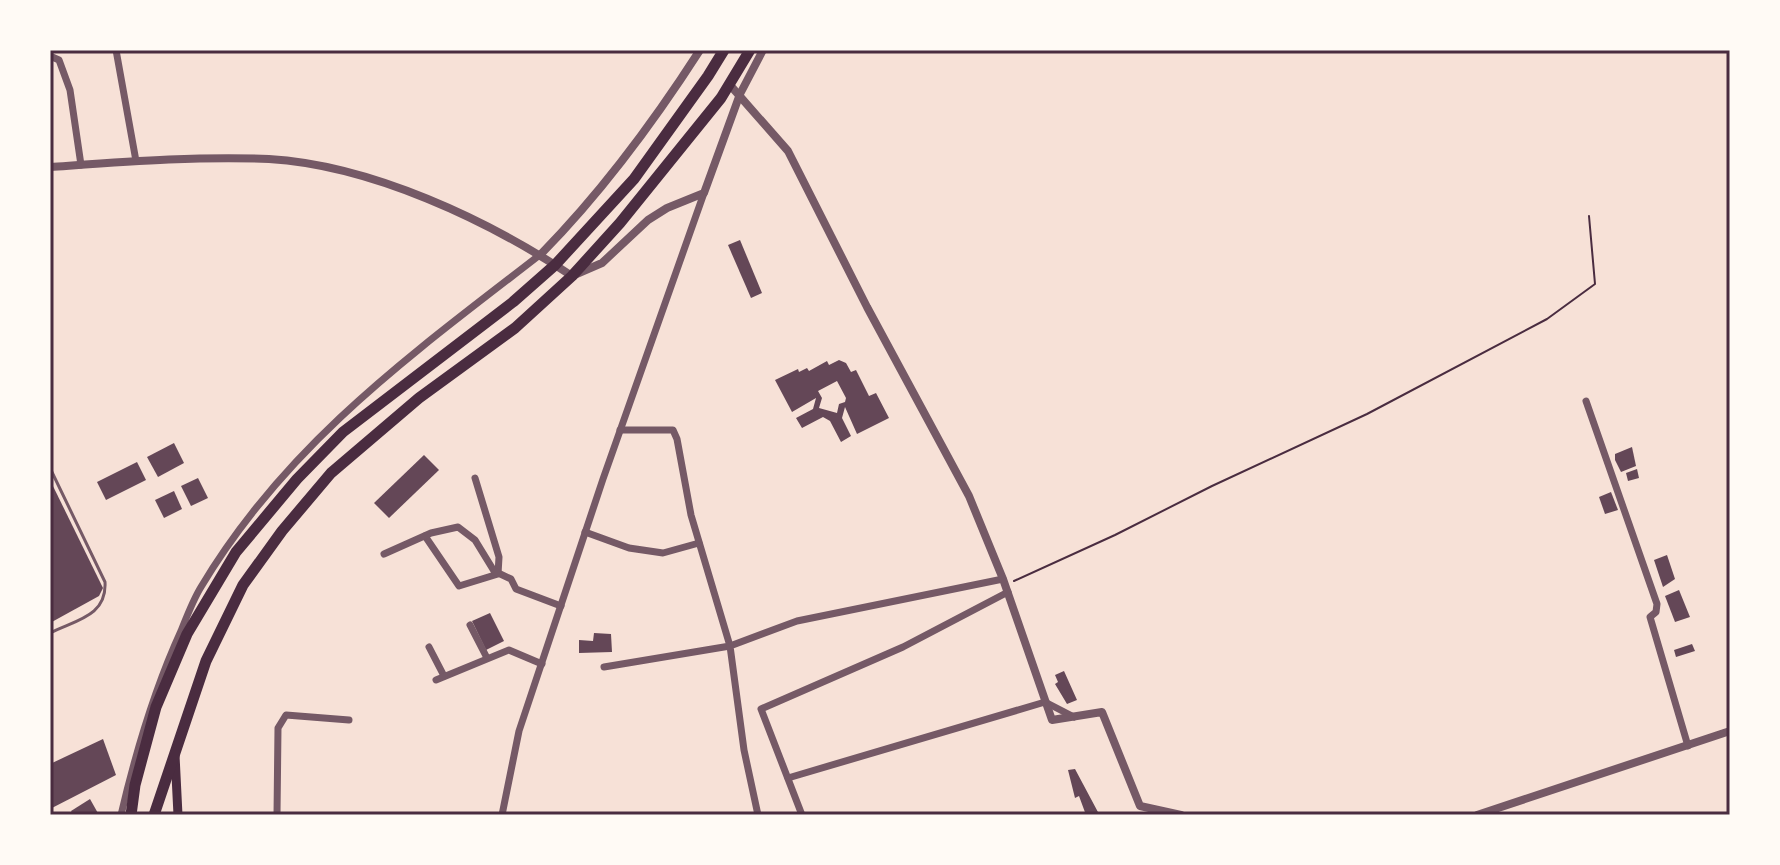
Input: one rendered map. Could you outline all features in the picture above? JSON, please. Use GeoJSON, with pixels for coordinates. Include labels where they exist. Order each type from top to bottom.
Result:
{"type":"FeatureCollection","features":[{"type":"Feature","properties":{"kind":"highway"},"geometry":{"type":"LineString","coordinates":[[131,815],[135,785],[156,707],[187,634],[236,552],[297,479],[343,432],[513,302],[555,265],[634,179],[724,50]]}},
{"type":"Feature","properties":{"kind":"highway"},"geometry":{"type":"LineString","coordinates":[[154,815],[206,661],[243,585],[282,531],[331,473],[419,398],[515,328],[572,276],[620,223],[730,85],[750,50]]}},
{"type":"Feature","properties":{"kind":"main road"},"geometry":{"type":"LineString","coordinates":[[175,752],[178,815]]}},
{"type":"Feature","properties":{"kind":"street"},"geometry":{"type":"LineString","coordinates":[[116,50],[136,161]]}},
{"type":"Feature","properties":{"kind":"street"},"geometry":{"type":"LineString","coordinates":[[121,815],[159,680],[200,588],[255,507],[316,438],[388,373],[541,254],[571,224],[664,106],[700,50]]}},
{"type":"Feature","properties":{"kind":"street"},"geometry":{"type":"LineString","coordinates":[[502,815],[519,731],[585,532],[740,94],[763,50]]}},
{"type":"Feature","properties":{"kind":"street"},"geometry":{"type":"LineString","coordinates":[[50,56],[59,60],[70,90],[81,165]]}},
{"type":"Feature","properties":{"kind":"street"},"geometry":{"type":"LineString","coordinates":[[730,85],[788,151],[867,307],[969,496],[1005,585],[1052,720],[1102,712],[1140,806],[1181,815]]}},
{"type":"Feature","properties":{"kind":"street"},"geometry":{"type":"LineString","coordinates":[[50,167],[136,161],[270,159],[332,168],[413,193],[541,254],[572,276],[602,263],[648,220],[667,208],[704,193]]}},
{"type":"Feature","properties":{"kind":"street"},"geometry":{"type":"LineString","coordinates":[[1586,401],[1657,604],[1656,612],[1650,617],[1688,746]]}},
{"type":"Feature","properties":{"kind":"street"},"geometry":{"type":"LineString","coordinates":[[620,430],[673,430],[677,439],[691,515],[730,646],[744,750],[758,815]]}},
{"type":"Feature","properties":{"kind":"street"},"geometry":{"type":"LineString","coordinates":[[475,478],[499,557],[498,574]]}},
{"type":"Feature","properties":{"kind":"street"},"geometry":{"type":"LineString","coordinates":[[384,554],[452,526],[460,528],[475,540],[494,571],[511,579],[516,589],[561,606]]}},
{"type":"Feature","properties":{"kind":"street"},"geometry":{"type":"LineString","coordinates":[[585,532],[629,548],[663,553],[699,543]]}},
{"type":"Feature","properties":{"kind":"street"},"geometry":{"type":"LineString","coordinates":[[425,536],[459,586],[498,574]]}},
{"type":"Feature","properties":{"kind":"street"},"geometry":{"type":"LineString","coordinates":[[604,667],[730,646],[797,621],[1005,585]]}},
{"type":"Feature","properties":{"kind":"street"},"geometry":{"type":"LineString","coordinates":[[802,815],[761,709],[903,647],[1005,585]]}},
{"type":"Feature","properties":{"kind":"street"},"geometry":{"type":"LineString","coordinates":[[470,625],[487,658]]}},
{"type":"Feature","properties":{"kind":"street"},"geometry":{"type":"LineString","coordinates":[[429,647],[440,678],[509,650],[542,664]]}},
{"type":"Feature","properties":{"kind":"street"},"geometry":{"type":"LineString","coordinates":[[788,778],[1046,703]]}},
{"type":"Feature","properties":{"kind":"street"},"geometry":{"type":"LineString","coordinates":[[277,815],[278,728],[286,715],[349,720]]}},
{"type":"Feature","properties":{"kind":"street"},"geometry":{"type":"LineString","coordinates":[[1477,815],[1730,731]]}},
{"type":"Feature","properties":{"kind":"lane"},"geometry":{"type":"LineString","coordinates":[[50,468],[105,582],[106,595],[98,610],[50,633]]}},
{"type":"Feature","properties":{"kind":"path"},"geometry":{"type":"LineString","coordinates":[[1005,585],[1367,414],[1547,319],[1595,284],[1589,216]]}},
{"type":"Feature","properties":{"kind":"building"},"geometry":{"type":"Polygon","coordinates":[[[740,240],[762,293],[751,298],[728,245],[740,240]]]}},
{"type":"Feature","properties":{"kind":"building"},"geometry":{"type":"Polygon","coordinates":[[[839,360],[846,363],[851,372],[856,370],[869,396],[876,393],[889,418],[857,434],[845,407],[842,418],[851,436],[841,442],[830,421],[823,417],[802,428],[796,418],[813,409],[816,398],[792,412],[775,380],[798,369],[799,372],[807,368],[809,371],[827,361],[829,365],[839,360]],[[837,381],[818,391],[822,398],[819,408],[837,413],[839,404],[846,398],[837,381]]]}},
{"type":"Feature","properties":{"kind":"building"},"geometry":{"type":"Polygon","coordinates":[[[174,443],[184,463],[158,477],[147,457],[174,443]]]}},
{"type":"Feature","properties":{"kind":"building"},"geometry":{"type":"Polygon","coordinates":[[[1632,447],[1636,466],[1621,472],[1615,454],[1632,447]]]}},
{"type":"Feature","properties":{"kind":"building"},"geometry":{"type":"Polygon","coordinates":[[[424,455],[439,470],[389,518],[374,503],[424,455]]]}},
{"type":"Feature","properties":{"kind":"building"},"geometry":{"type":"Polygon","coordinates":[[[137,462],[146,480],[106,500],[97,482],[137,462]]]}},
{"type":"Feature","properties":{"kind":"building"},"geometry":{"type":"Polygon","coordinates":[[[1637,469],[1639,478],[1628,481],[1626,473],[1637,469]]]}},
{"type":"Feature","properties":{"kind":"building"},"geometry":{"type":"Polygon","coordinates":[[[198,478],[208,498],[191,506],[181,486],[198,478]]]}},
{"type":"Feature","properties":{"kind":"building"},"geometry":{"type":"Polygon","coordinates":[[[50,480],[103,588],[99,596],[50,623],[50,480]]]}},
{"type":"Feature","properties":{"kind":"building"},"geometry":{"type":"Polygon","coordinates":[[[174,491],[182,509],[164,518],[155,500],[174,491]]]}},
{"type":"Feature","properties":{"kind":"building"},"geometry":{"type":"Polygon","coordinates":[[[1611,492],[1618,510],[1605,514],[1599,497],[1611,492]]]}},
{"type":"Feature","properties":{"kind":"building"},"geometry":{"type":"Polygon","coordinates":[[[1667,555],[1675,579],[1663,587],[1654,560],[1667,555]]]}},
{"type":"Feature","properties":{"kind":"building"},"geometry":{"type":"Polygon","coordinates":[[[1679,590],[1690,617],[1675,622],[1665,596],[1679,590]]]}},
{"type":"Feature","properties":{"kind":"building"},"geometry":{"type":"Polygon","coordinates":[[[490,613],[504,641],[486,650],[472,621],[490,613]]]}},
{"type":"Feature","properties":{"kind":"building"},"geometry":{"type":"Polygon","coordinates":[[[594,633],[611,634],[612,652],[579,653],[579,640],[593,641],[594,633]]]}},
{"type":"Feature","properties":{"kind":"building"},"geometry":{"type":"Polygon","coordinates":[[[1692,644],[1695,651],[1676,657],[1674,650],[1692,644]]]}},
{"type":"Feature","properties":{"kind":"building"},"geometry":{"type":"Polygon","coordinates":[[[1064,671],[1077,700],[1067,704],[1055,684],[1058,682],[1055,675],[1064,671]]]}},
{"type":"Feature","properties":{"kind":"building"},"geometry":{"type":"Polygon","coordinates":[[[103,739],[116,775],[50,809],[50,764],[103,739]]]}},
{"type":"Feature","properties":{"kind":"building"},"geometry":{"type":"Polygon","coordinates":[[[1075,769],[1099,814],[1086,815],[1079,796],[1075,798],[1068,770],[1075,769]]]}},
{"type":"Feature","properties":{"kind":"building"},"geometry":{"type":"Polygon","coordinates":[[[90,799],[99,815],[73,815],[71,811],[90,799]]]}}]}
